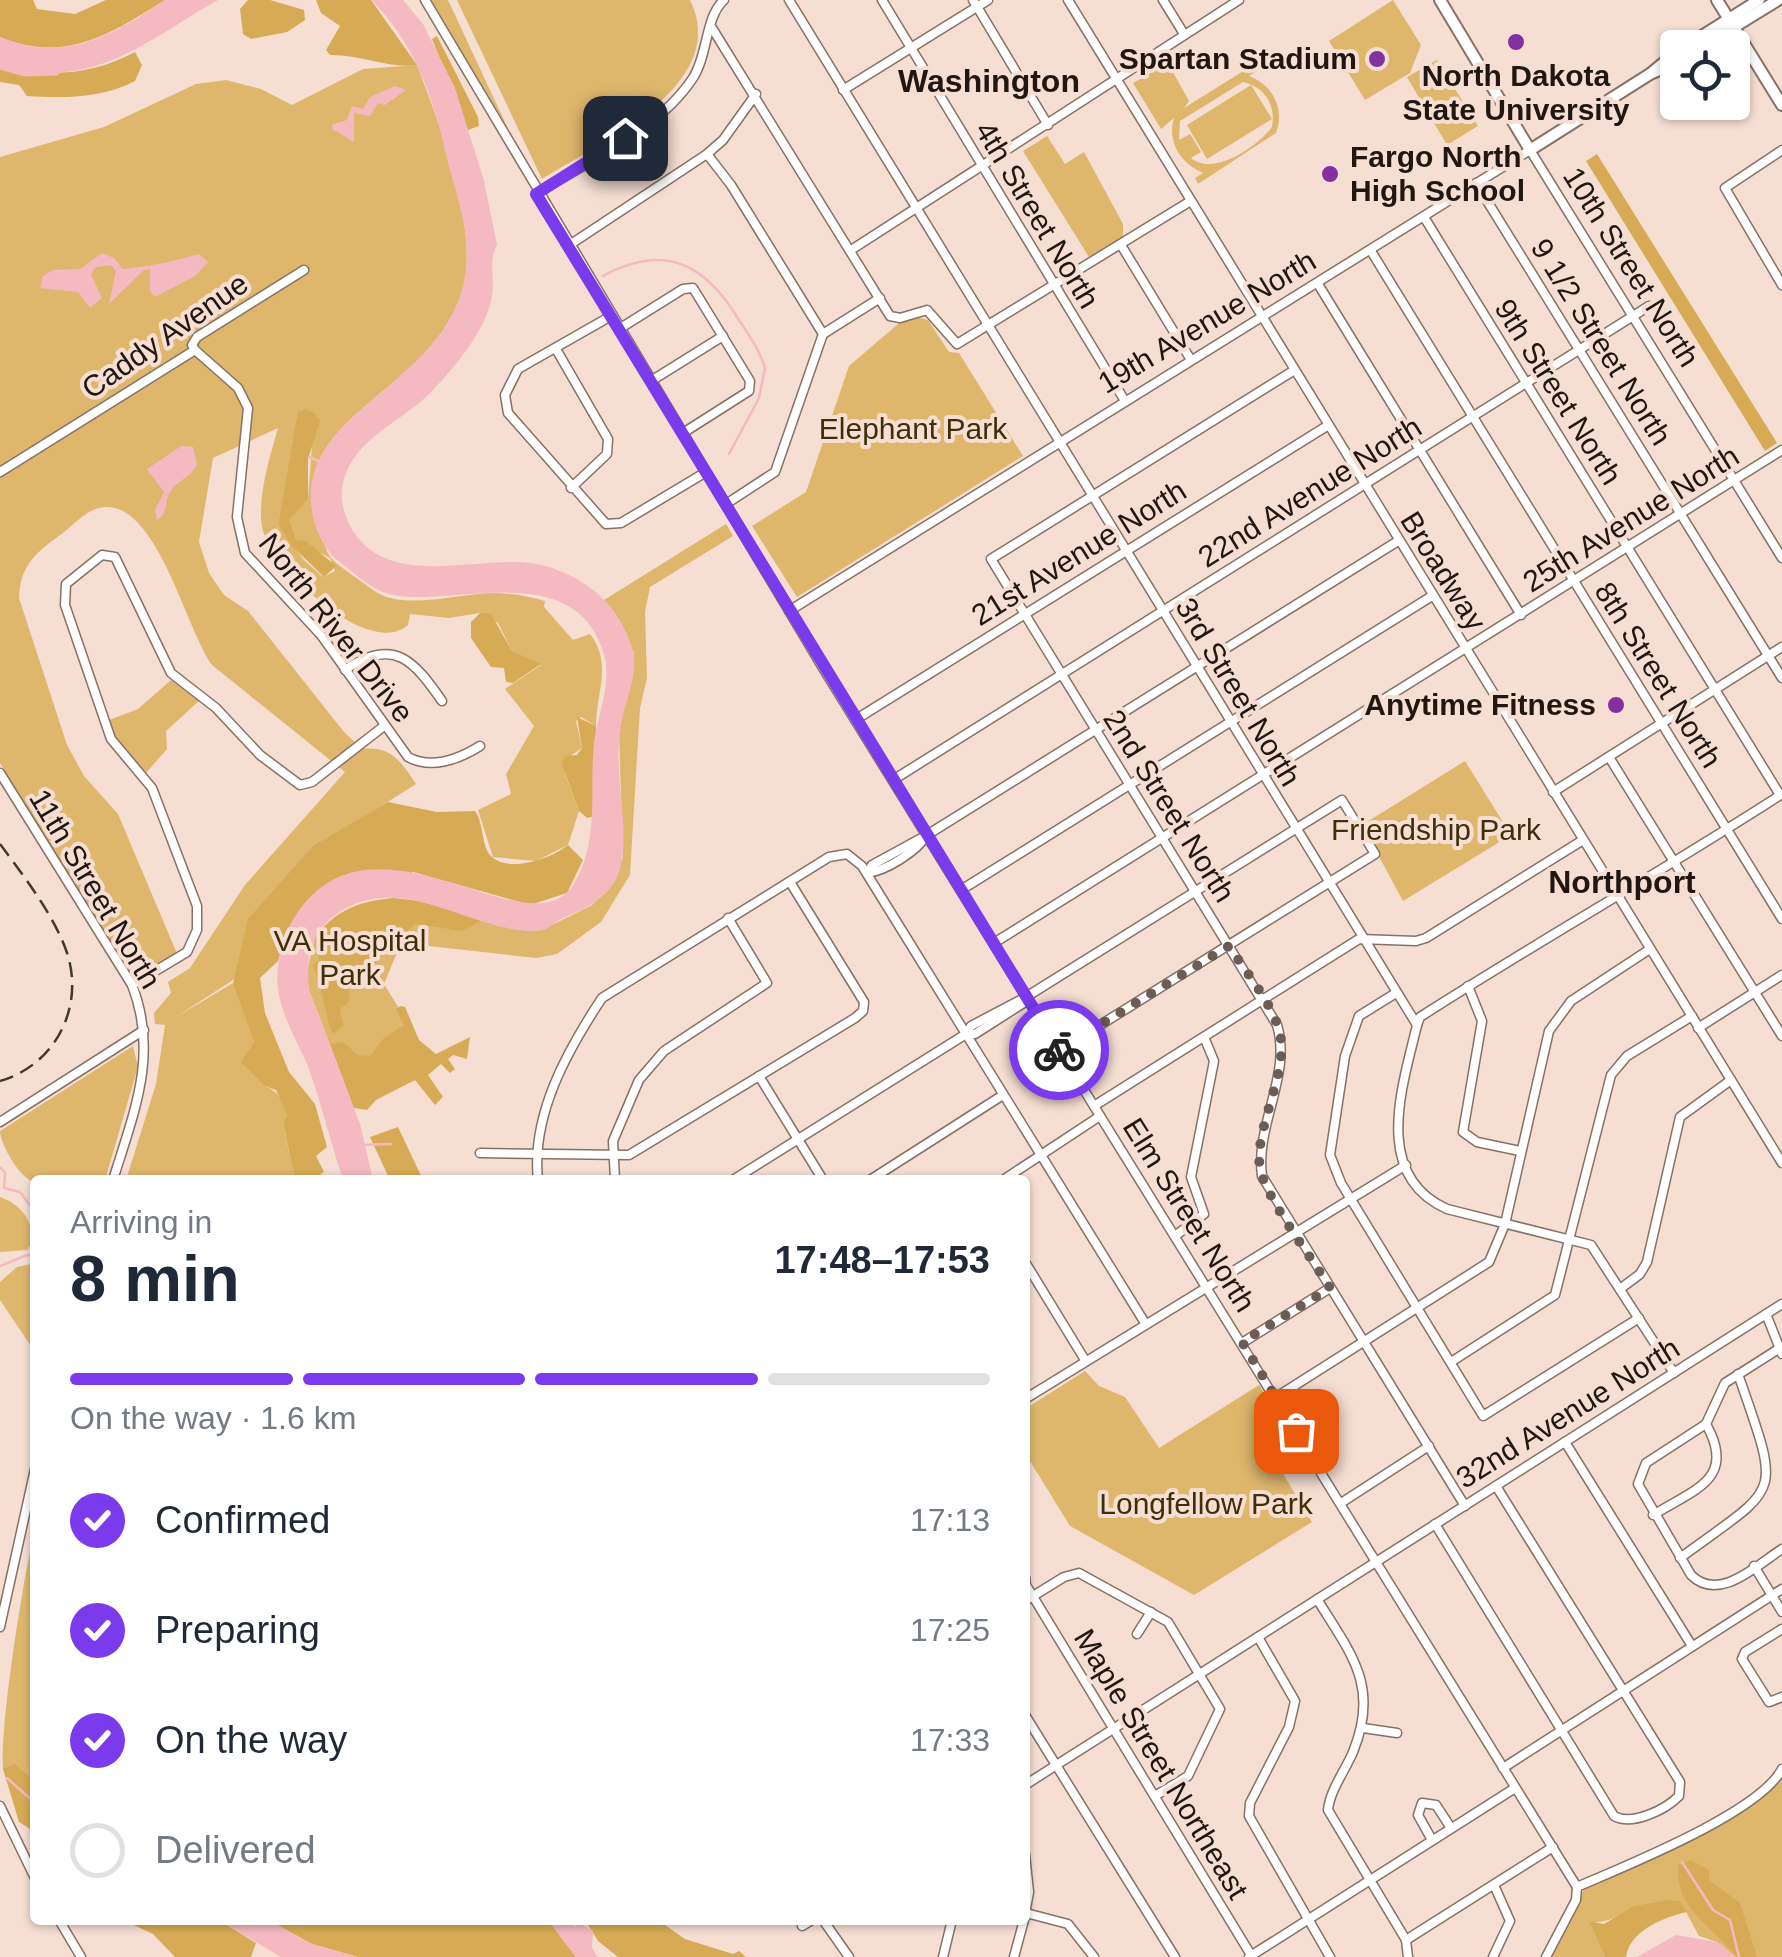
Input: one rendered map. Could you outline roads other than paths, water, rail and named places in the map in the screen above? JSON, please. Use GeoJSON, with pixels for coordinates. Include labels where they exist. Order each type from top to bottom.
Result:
{"type":"FeatureCollection","features":[{"type":"Feature","properties":{"kind":"main road","name":"10th Street North"},"geometry":{"type":"LineString","coordinates":[[1440,0],[1530,150]]}},
{"type":"Feature","properties":{"kind":"main road"},"geometry":{"type":"LineString","coordinates":[[1717,0],[1782,106]]}},
{"type":"Feature","properties":{"kind":"main road","name":"19th Avenue North"},"geometry":{"type":"LineString","coordinates":[[1722,30],[1760,0]]}},
{"type":"Feature","properties":{"kind":"main road","name":"19th Avenue North"},"geometry":{"type":"LineString","coordinates":[[1717,30],[1778,0]]}},
{"type":"Feature","properties":{"kind":"main road","name":"19th Avenue North"},"geometry":{"type":"LineString","coordinates":[[1530,150],[1660,66]]}},
{"type":"Feature","properties":{"kind":"main road","name":"19th Avenue North"},"geometry":{"type":"LineString","coordinates":[[1650,74],[1660,70]]}},
{"type":"Feature","properties":{"kind":"street","name":"Elm Street North"},"geometry":{"type":"LineString","coordinates":[[425,0],[536,194],[855,720],[1578,1888]]}},
{"type":"Feature","properties":{"kind":"street"},"geometry":{"type":"LineString","coordinates":[[536,194],[668,108],[699,67],[714,11],[724,0]]}},
{"type":"Feature","properties":{"kind":"street","name":"3rd Street North"},"geometry":{"type":"LineString","coordinates":[[789,0],[1417,1025]]}},
{"type":"Feature","properties":{"kind":"street","name":"4th Street North"},"geometry":{"type":"LineString","coordinates":[[882,0],[1125,401]]}},
{"type":"Feature","properties":{"kind":"street"},"geometry":{"type":"LineString","coordinates":[[844,90],[975,3],[988,0]]}},
{"type":"Feature","properties":{"kind":"street","name":"Broadway"},"geometry":{"type":"LineString","coordinates":[[1068,0],[1782,1163]]}},
{"type":"Feature","properties":{"kind":"street"},"geometry":{"type":"LineString","coordinates":[[1163,0],[1184,34]]}},
{"type":"Feature","properties":{"kind":"street"},"geometry":{"type":"LineString","coordinates":[[851,250],[1239,0]]}},
{"type":"Feature","properties":{"kind":"street"},"geometry":{"type":"LineString","coordinates":[[975,3],[1048,125]]}},
{"type":"Feature","properties":{"kind":"street"},"geometry":{"type":"LineString","coordinates":[[712,28],[896,319],[927,310],[957,344],[1190,202]]}},
{"type":"Feature","properties":{"kind":"street"},"geometry":{"type":"LineString","coordinates":[[568,246],[707,154],[724,140],[756,94]]}},
{"type":"Feature","properties":{"kind":"street","name":"19th Avenue North"},"geometry":{"type":"LineString","coordinates":[[789,611],[1530,150]]}},
{"type":"Feature","properties":{"kind":"street","name":"10th Street North"},"geometry":{"type":"LineString","coordinates":[[1530,150],[1782,558]]}},
{"type":"Feature","properties":{"kind":"street"},"geometry":{"type":"LineString","coordinates":[[1782,150],[1725,188],[1782,284]]}},
{"type":"Feature","properties":{"kind":"street"},"geometry":{"type":"LineString","coordinates":[[707,154],[731,185],[823,334]]}},
{"type":"Feature","properties":{"kind":"street","name":"9 1/2 Street North"},"geometry":{"type":"LineString","coordinates":[[1476,183],[1782,678]]}},
{"type":"Feature","properties":{"kind":"street","name":"9th Street North"},"geometry":{"type":"LineString","coordinates":[[1424,217],[1781,795]]}},
{"type":"Feature","properties":{"kind":"street"},"geometry":{"type":"LineString","coordinates":[[1121,245],[1192,360]]}},
{"type":"Feature","properties":{"kind":"street","name":"8th Street North"},"geometry":{"type":"LineString","coordinates":[[1370,251],[1782,919]]}},
{"type":"Feature","properties":{"kind":"street","name":"Caddy Avenue"},"geometry":{"type":"LineString","coordinates":[[0,472],[194,350],[192,345],[197,337],[304,270]]}},
{"type":"Feature","properties":{"kind":"street"},"geometry":{"type":"LineString","coordinates":[[1318,284],[1521,615]]}},
{"type":"Feature","properties":{"kind":"street"},"geometry":{"type":"LineString","coordinates":[[619,329],[690,287],[723,336],[752,387],[682,433]]}},
{"type":"Feature","properties":{"kind":"street"},"geometry":{"type":"LineString","coordinates":[[726,504],[778,467],[823,334],[880,298]]}},
{"type":"Feature","properties":{"kind":"street","name":"22nd Avenue North"},"geometry":{"type":"LineString","coordinates":[[893,780],[1650,306]]}},
{"type":"Feature","properties":{"kind":"street"},"geometry":{"type":"LineString","coordinates":[[611,316],[518,370],[508,385],[506,404],[514,422],[600,520],[612,525],[706,472]]}},
{"type":"Feature","properties":{"kind":"street"},"geometry":{"type":"LineString","coordinates":[[651,381],[723,336]]}},
{"type":"Feature","properties":{"kind":"street"},"geometry":{"type":"LineString","coordinates":[[556,349],[608,438],[607,454],[571,488]]}},
{"type":"Feature","properties":{"kind":"street","name":"North River Drive"},"geometry":{"type":"LineString","coordinates":[[194,350],[238,388],[248,408],[237,517],[245,553],[313,627],[384,726],[415,761],[454,760],[480,746]]}},
{"type":"Feature","properties":{"kind":"street"},"geometry":{"type":"LineString","coordinates":[[1091,496],[1293,371]]}},
{"type":"Feature","properties":{"kind":"street","name":"21st Avenue North"},"geometry":{"type":"LineString","coordinates":[[855,720],[1327,426]]}},
{"type":"Feature","properties":{"kind":"street","name":"25th Avenue North"},"geometry":{"type":"LineString","coordinates":[[994,943],[1782,450]]}},
{"type":"Feature","properties":{"kind":"street","name":"2nd Street North"},"geometry":{"type":"LineString","coordinates":[[1091,496],[991,559],[1277,1025],[1282,1050],[1262,1149],[1262,1176],[1464,1506]]}},
{"type":"Feature","properties":{"kind":"street"},"geometry":{"type":"LineString","coordinates":[[867,872],[872,865],[927,836],[1398,541]]}},
{"type":"Feature","properties":{"kind":"street"},"geometry":{"type":"LineString","coordinates":[[132,985],[187,952],[198,930],[198,906],[152,788],[111,739],[63,598],[73,577],[110,553],[133,590],[171,673],[216,708],[260,756],[306,786],[384,726]]}},
{"type":"Feature","properties":{"kind":"street"},"geometry":{"type":"LineString","coordinates":[[961,890],[1432,596]]}},
{"type":"Feature","properties":{"kind":"street"},"geometry":{"type":"LineString","coordinates":[[1554,792],[1782,647]]}},
{"type":"Feature","properties":{"kind":"street"},"geometry":{"type":"LineString","coordinates":[[345,670],[375,655],[405,657],[420,668],[442,701]]}},
{"type":"Feature","properties":{"kind":"street"},"geometry":{"type":"LineString","coordinates":[[1609,757],[1782,1036]]}},
{"type":"Feature","properties":{"kind":"street","name":"11th Street North"},"geometry":{"type":"LineString","coordinates":[[0,773],[132,985],[144,1030],[143,1082],[115,1175]]}},
{"type":"Feature","properties":{"kind":"street"},"geometry":{"type":"LineString","coordinates":[[1674,1373],[1591,1245],[1436,1204],[1406,1164],[1396,1142],[1396,1117],[1420,1017],[1781,795]]}},
{"type":"Feature","properties":{"kind":"street"},"geometry":{"type":"LineString","coordinates":[[741,1175],[966,1034],[972,1026],[1342,800],[1375,854],[1060,1050]]}},
{"type":"Feature","properties":{"kind":"street"},"geometry":{"type":"LineString","coordinates":[[1094,1106],[1363,938],[1416,942],[1426,938],[1582,840]]}},
{"type":"Feature","properties":{"kind":"street"},"geometry":{"type":"LineString","coordinates":[[538,1175],[536,1154],[546,1106],[578,1035],[602,998],[837,854],[853,856],[867,872],[1145,1322]]}},
{"type":"Feature","properties":{"kind":"street"},"geometry":{"type":"LineString","coordinates":[[480,1153],[629,1156],[863,1011],[864,1002],[790,882]]}},
{"type":"Feature","properties":{"kind":"street"},"geometry":{"type":"LineString","coordinates":[[614,1175],[612,1156],[618,1122],[655,1060],[767,983],[728,918]]}},
{"type":"Feature","properties":{"kind":"street"},"geometry":{"type":"LineString","coordinates":[[1275,1398],[1489,1262],[1505,1224],[1556,1018],[1571,1001],[1650,949]]}},
{"type":"Feature","properties":{"kind":"street"},"geometry":{"type":"LineString","coordinates":[[1698,1028],[1782,974]]}},
{"type":"Feature","properties":{"kind":"street"},"geometry":{"type":"LineString","coordinates":[[1468,986],[1482,1021],[1464,1132],[1477,1142],[1520,1151]]}},
{"type":"Feature","properties":{"kind":"street"},"geometry":{"type":"LineString","coordinates":[[1396,993],[1359,1016],[1345,1056],[1330,1155],[1352,1200],[1484,1416],[1639,1318]]}},
{"type":"Feature","properties":{"kind":"street"},"geometry":{"type":"LineString","coordinates":[[1451,1362],[1555,1295],[1612,1075],[1627,1056],[1692,1016]]}},
{"type":"Feature","properties":{"kind":"street"},"geometry":{"type":"LineString","coordinates":[[0,1122],[144,1030]]}},
{"type":"Feature","properties":{"kind":"street"},"geometry":{"type":"LineString","coordinates":[[1175,1236],[1204,1214],[1191,1177],[1214,1061],[1204,1037]]}},
{"type":"Feature","properties":{"kind":"street"},"geometry":{"type":"LineString","coordinates":[[759,1076],[820,1175]]}},
{"type":"Feature","properties":{"kind":"street"},"geometry":{"type":"LineString","coordinates":[[1620,1289],[1640,1274],[1647,1262],[1680,1117],[1731,1080]]}},
{"type":"Feature","properties":{"kind":"street"},"geometry":{"type":"LineString","coordinates":[[878,1175],[1003,1095]]}},
{"type":"Feature","properties":{"kind":"street"},"geometry":{"type":"LineString","coordinates":[[1010,1175],[1100,1116]]}},
{"type":"Feature","properties":{"kind":"street"},"geometry":{"type":"LineString","coordinates":[[1771,1145],[1782,1138]]}},
{"type":"Feature","properties":{"kind":"street"},"geometry":{"type":"LineString","coordinates":[[1030,1394],[1406,1164]]}},
{"type":"Feature","properties":{"kind":"street"},"geometry":{"type":"LineString","coordinates":[[1030,1270],[1085,1360]]}},
{"type":"Feature","properties":{"kind":"street"},"geometry":{"type":"LineString","coordinates":[[1242,1342],[1330,1288]]}},
{"type":"Feature","properties":{"kind":"street","name":"32nd Avenue North"},"geometry":{"type":"LineString","coordinates":[[1030,1782],[1782,1304]]}},
{"type":"Feature","properties":{"kind":"street"},"geometry":{"type":"LineString","coordinates":[[1766,1314],[1781,1351],[1738,1374],[1716,1394],[1706,1424],[1646,1463],[1638,1484],[1653,1515],[1696,1581],[1712,1586],[1727,1584],[1782,1549]]}},
{"type":"Feature","properties":{"kind":"street"},"geometry":{"type":"LineString","coordinates":[[1738,1374],[1778,1472]]}},
{"type":"Feature","properties":{"kind":"street"},"geometry":{"type":"LineString","coordinates":[[1653,1515],[1714,1475],[1719,1457],[1706,1424]]}},
{"type":"Feature","properties":{"kind":"street"},"geometry":{"type":"LineString","coordinates":[[1565,1442],[1692,1646]]}},
{"type":"Feature","properties":{"kind":"street"},"geometry":{"type":"LineString","coordinates":[[1341,1503],[1429,1446]]}},
{"type":"Feature","properties":{"kind":"street"},"geometry":{"type":"LineString","coordinates":[[1435,1524],[1620,1820],[1632,1820],[1673,1802],[1680,1784],[1496,1486]]}},
{"type":"Feature","properties":{"kind":"street"},"geometry":{"type":"LineString","coordinates":[[1680,1558],[1765,1501],[1774,1488]]}},
{"type":"Feature","properties":{"kind":"street"},"geometry":{"type":"LineString","coordinates":[[0,1627],[30,1492]]}},
{"type":"Feature","properties":{"kind":"street"},"geometry":{"type":"LineString","coordinates":[[1754,1566],[1782,1612]]}},
{"type":"Feature","properties":{"kind":"street"},"geometry":{"type":"LineString","coordinates":[[1030,1597],[1064,1576],[1080,1573],[1168,1622],[1219,1704],[1219,1715],[1188,1776],[1155,1796]]}},
{"type":"Feature","properties":{"kind":"street"},"geometry":{"type":"LineString","coordinates":[[1503,1768],[1782,1588]]}},
{"type":"Feature","properties":{"kind":"street"},"geometry":{"type":"LineString","coordinates":[[1317,1599],[1363,1682],[1363,1728],[1328,1810],[1406,1940],[1408,1957]]}},
{"type":"Feature","properties":{"kind":"street","name":"Maple Street Northeast"},"geometry":{"type":"LineString","coordinates":[[1030,1600],[1155,1796],[1250,1956]]}},
{"type":"Feature","properties":{"kind":"street"},"geometry":{"type":"LineString","coordinates":[[1137,1634],[1151,1612]]}},
{"type":"Feature","properties":{"kind":"street"},"geometry":{"type":"LineString","coordinates":[[1782,1629],[1745,1652],[1742,1660],[1769,1702],[1782,1696]]}},
{"type":"Feature","properties":{"kind":"street"},"geometry":{"type":"LineString","coordinates":[[1258,1637],[1296,1702],[1289,1727],[1250,1803],[1249,1816],[1330,1957]]}},
{"type":"Feature","properties":{"kind":"street"},"geometry":{"type":"LineString","coordinates":[[1030,1723],[1176,1957]]}},
{"type":"Feature","properties":{"kind":"street"},"geometry":{"type":"LineString","coordinates":[[1363,1728],[1397,1733]]}},
{"type":"Feature","properties":{"kind":"street"},"geometry":{"type":"LineString","coordinates":[[1546,1957],[1576,1900],[1578,1888],[1693,1834],[1761,1792],[1782,1769]]}},
{"type":"Feature","properties":{"kind":"street"},"geometry":{"type":"LineString","coordinates":[[1250,1956],[1515,1788]]}},
{"type":"Feature","properties":{"kind":"street"},"geometry":{"type":"LineString","coordinates":[[1432,1840],[1418,1815],[1422,1803],[1436,1805],[1451,1828]]}},
{"type":"Feature","properties":{"kind":"street"},"geometry":{"type":"LineString","coordinates":[[0,1806],[30,1868]]}},
{"type":"Feature","properties":{"kind":"street"},"geometry":{"type":"LineString","coordinates":[[1406,1940],[1554,1846]]}},
{"type":"Feature","properties":{"kind":"street"},"geometry":{"type":"LineString","coordinates":[[1493,1957],[1510,1920],[1494,1885]]}},
{"type":"Feature","properties":{"kind":"street"},"geometry":{"type":"LineString","coordinates":[[1030,1917],[1068,1924],[1094,1957]]}},
{"type":"Feature","properties":{"kind":"street"},"geometry":{"type":"LineString","coordinates":[[62,1925],[81,1957]]}},
{"type":"Feature","properties":{"kind":"street"},"geometry":{"type":"LineString","coordinates":[[827,1925],[850,1957]]}},
{"type":"Feature","properties":{"kind":"street"},"geometry":{"type":"LineString","coordinates":[[943,1957],[951,1925]]}},
{"type":"Feature","properties":{"kind":"street"},"geometry":{"type":"LineString","coordinates":[[1014,1957],[1023,1925]]}},
{"type":"Feature","properties":{"kind":"waterway"},"geometry":{"type":"LineString","coordinates":[[0,65],[25,72],[56,71]]}},
{"type":"Feature","properties":{"kind":"waterway"},"geometry":{"type":"LineString","coordinates":[[603,276],[626,266],[665,260],[698,273],[726,301],[754,343],[765,368],[759,398],[729,454]]}},
{"type":"Feature","properties":{"kind":"waterway"},"geometry":{"type":"LineString","coordinates":[[309,457],[321,462]]}},
{"type":"Feature","properties":{"kind":"waterway"},"geometry":{"type":"LineString","coordinates":[[363,1145],[391,1144]]}},
{"type":"Feature","properties":{"kind":"waterway"},"geometry":{"type":"LineString","coordinates":[[0,1167],[5,1173],[4,1188],[20,1192],[30,1205]]}},
{"type":"Feature","properties":{"kind":"waterway"},"geometry":{"type":"LineString","coordinates":[[0,1266],[30,1255]]}},
{"type":"Feature","properties":{"kind":"waterway"},"geometry":{"type":"LineString","coordinates":[[7,1778],[30,1799]]}},
{"type":"Feature","properties":{"kind":"waterway"},"geometry":{"type":"LineString","coordinates":[[1682,1862],[1713,1910],[1730,1920],[1739,1957]]}},
{"type":"Feature","properties":{"kind":"railway"},"geometry":{"type":"LineString","coordinates":[[0,844],[37,895],[60,936],[71,971],[72,991],[69,1011],[51,1047],[37,1062],[0,1081]]}},
{"type":"Feature","properties":{"kind":"place","name":"North Dakota State University"},"geometry":{"type":"Point","coordinates":[1516,42]}},
{"type":"Feature","properties":{"kind":"place","name":"Spartan Stadium"},"geometry":{"type":"Point","coordinates":[1377,59]}},
{"type":"Feature","properties":{"kind":"place","name":"Fargo North High School"},"geometry":{"type":"Point","coordinates":[1330,174]}},
{"type":"Feature","properties":{"kind":"place","name":"Anytime Fitness"},"geometry":{"type":"Point","coordinates":[1616,705]}},
{"type":"Feature","properties":{"kind":"district","name":"Washington"},"geometry":{"type":"Point","coordinates":[989,81]}},
{"type":"Feature","properties":{"kind":"district","name":"Northport"},"geometry":{"type":"Point","coordinates":[1622,882]}},
{"type":"Feature","properties":{"kind":"park label","name":"Elephant Park"},"geometry":{"type":"Point","coordinates":[913,429]}},
{"type":"Feature","properties":{"kind":"park label","name":"Friendship Park"},"geometry":{"type":"Point","coordinates":[1436,830]}},
{"type":"Feature","properties":{"kind":"park label","name":"VA Hospital Park"},"geometry":{"type":"Point","coordinates":[350,958]}},
{"type":"Feature","properties":{"kind":"park label","name":"Longfellow Park"},"geometry":{"type":"Point","coordinates":[1206,1504]}}]}
